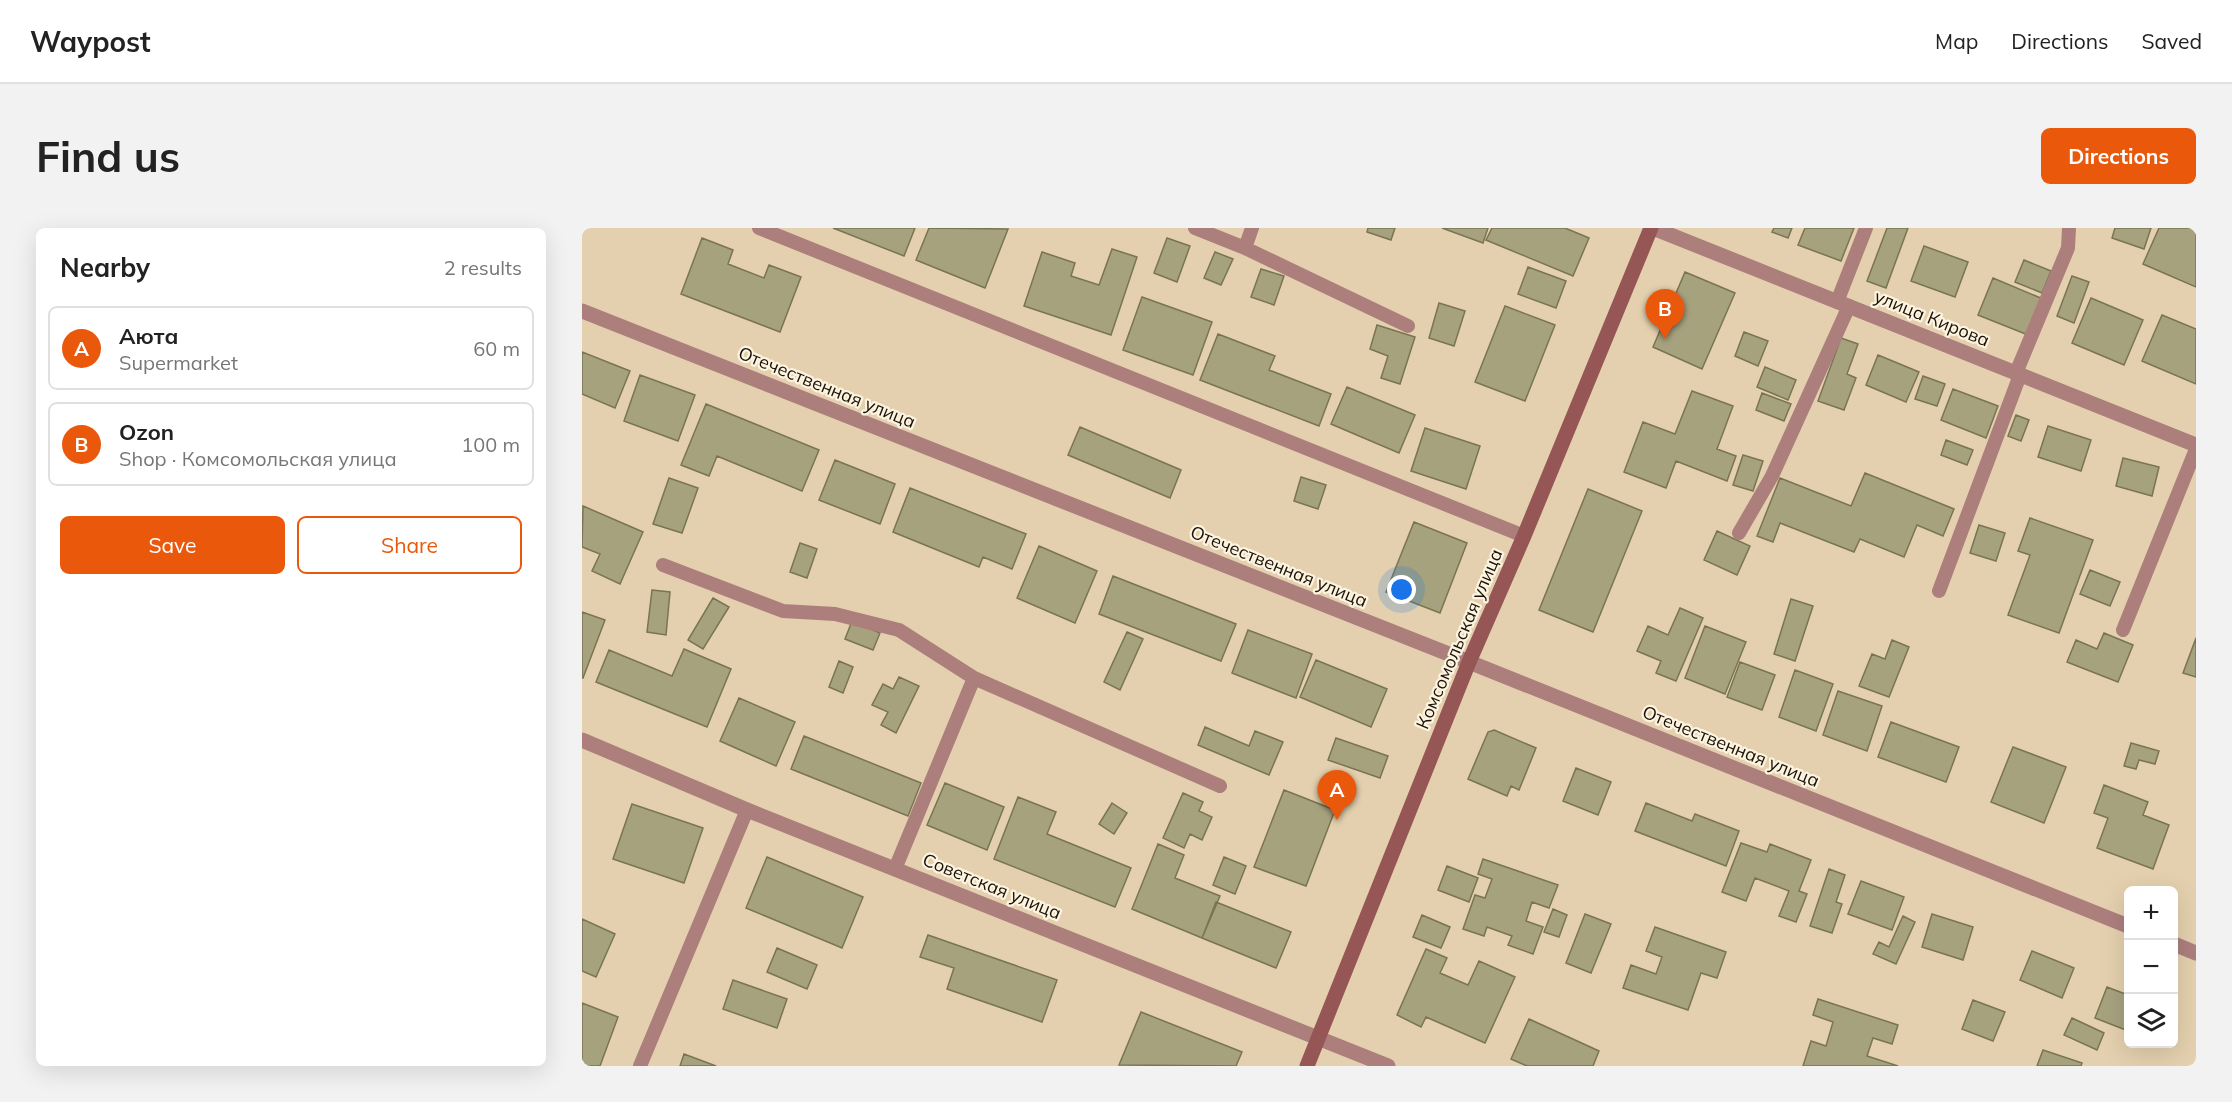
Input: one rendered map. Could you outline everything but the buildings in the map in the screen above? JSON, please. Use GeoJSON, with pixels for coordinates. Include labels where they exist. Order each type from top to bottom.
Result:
{"type":"FeatureCollection","features":[{"type":"Feature","properties":{"kind":"main road","name":"Комсомольская улица"},"geometry":{"type":"LineString","coordinates":[[1307,1066],[1469,662],[1652,228]]}},
{"type":"Feature","properties":{"kind":"street","name":"улица Кирова"},"geometry":{"type":"LineString","coordinates":[[1652,228],[2196,447]]}},
{"type":"Feature","properties":{"kind":"street","name":"Отечественная улица"},"geometry":{"type":"LineString","coordinates":[[582,311],[2124,924]]}},
{"type":"Feature","properties":{"kind":"street","name":"Советская улица"},"geometry":{"type":"LineString","coordinates":[[582,740],[747,810],[1388,1066]]}},
{"type":"Feature","properties":{"kind":"street"},"geometry":{"type":"LineString","coordinates":[[2178,946],[2196,953]]}},
{"type":"Feature","properties":{"kind":"lane"},"geometry":{"type":"LineString","coordinates":[[759,228],[1524,536]]}},
{"type":"Feature","properties":{"kind":"lane"},"geometry":{"type":"LineString","coordinates":[[1195,228],[1245,248],[1408,326]]}},
{"type":"Feature","properties":{"kind":"lane"},"geometry":{"type":"LineString","coordinates":[[1245,248],[1252,228]]}},
{"type":"Feature","properties":{"kind":"lane"},"geometry":{"type":"LineString","coordinates":[[1738,533],[1772,476],[1843,304],[1866,228]]}},
{"type":"Feature","properties":{"kind":"lane"},"geometry":{"type":"LineString","coordinates":[[1939,591],[2018,374],[2068,248],[2069,228]]}},
{"type":"Feature","properties":{"kind":"lane"},"geometry":{"type":"LineString","coordinates":[[2122,630],[2196,447]]}},
{"type":"Feature","properties":{"kind":"lane"},"geometry":{"type":"LineString","coordinates":[[663,565],[783,611],[835,614],[899,630],[974,678],[1220,786]]}},
{"type":"Feature","properties":{"kind":"lane"},"geometry":{"type":"LineString","coordinates":[[895,869],[974,678]]}},
{"type":"Feature","properties":{"kind":"lane"},"geometry":{"type":"LineString","coordinates":[[640,1066],[747,810]]}},
{"type":"Feature","properties":{"kind":"place","name":"Ozon"},"geometry":{"type":"Point","coordinates":[1665,339]}},
{"type":"Feature","properties":{"kind":"place","name":"Аюта"},"geometry":{"type":"Point","coordinates":[1337,820]}}]}
